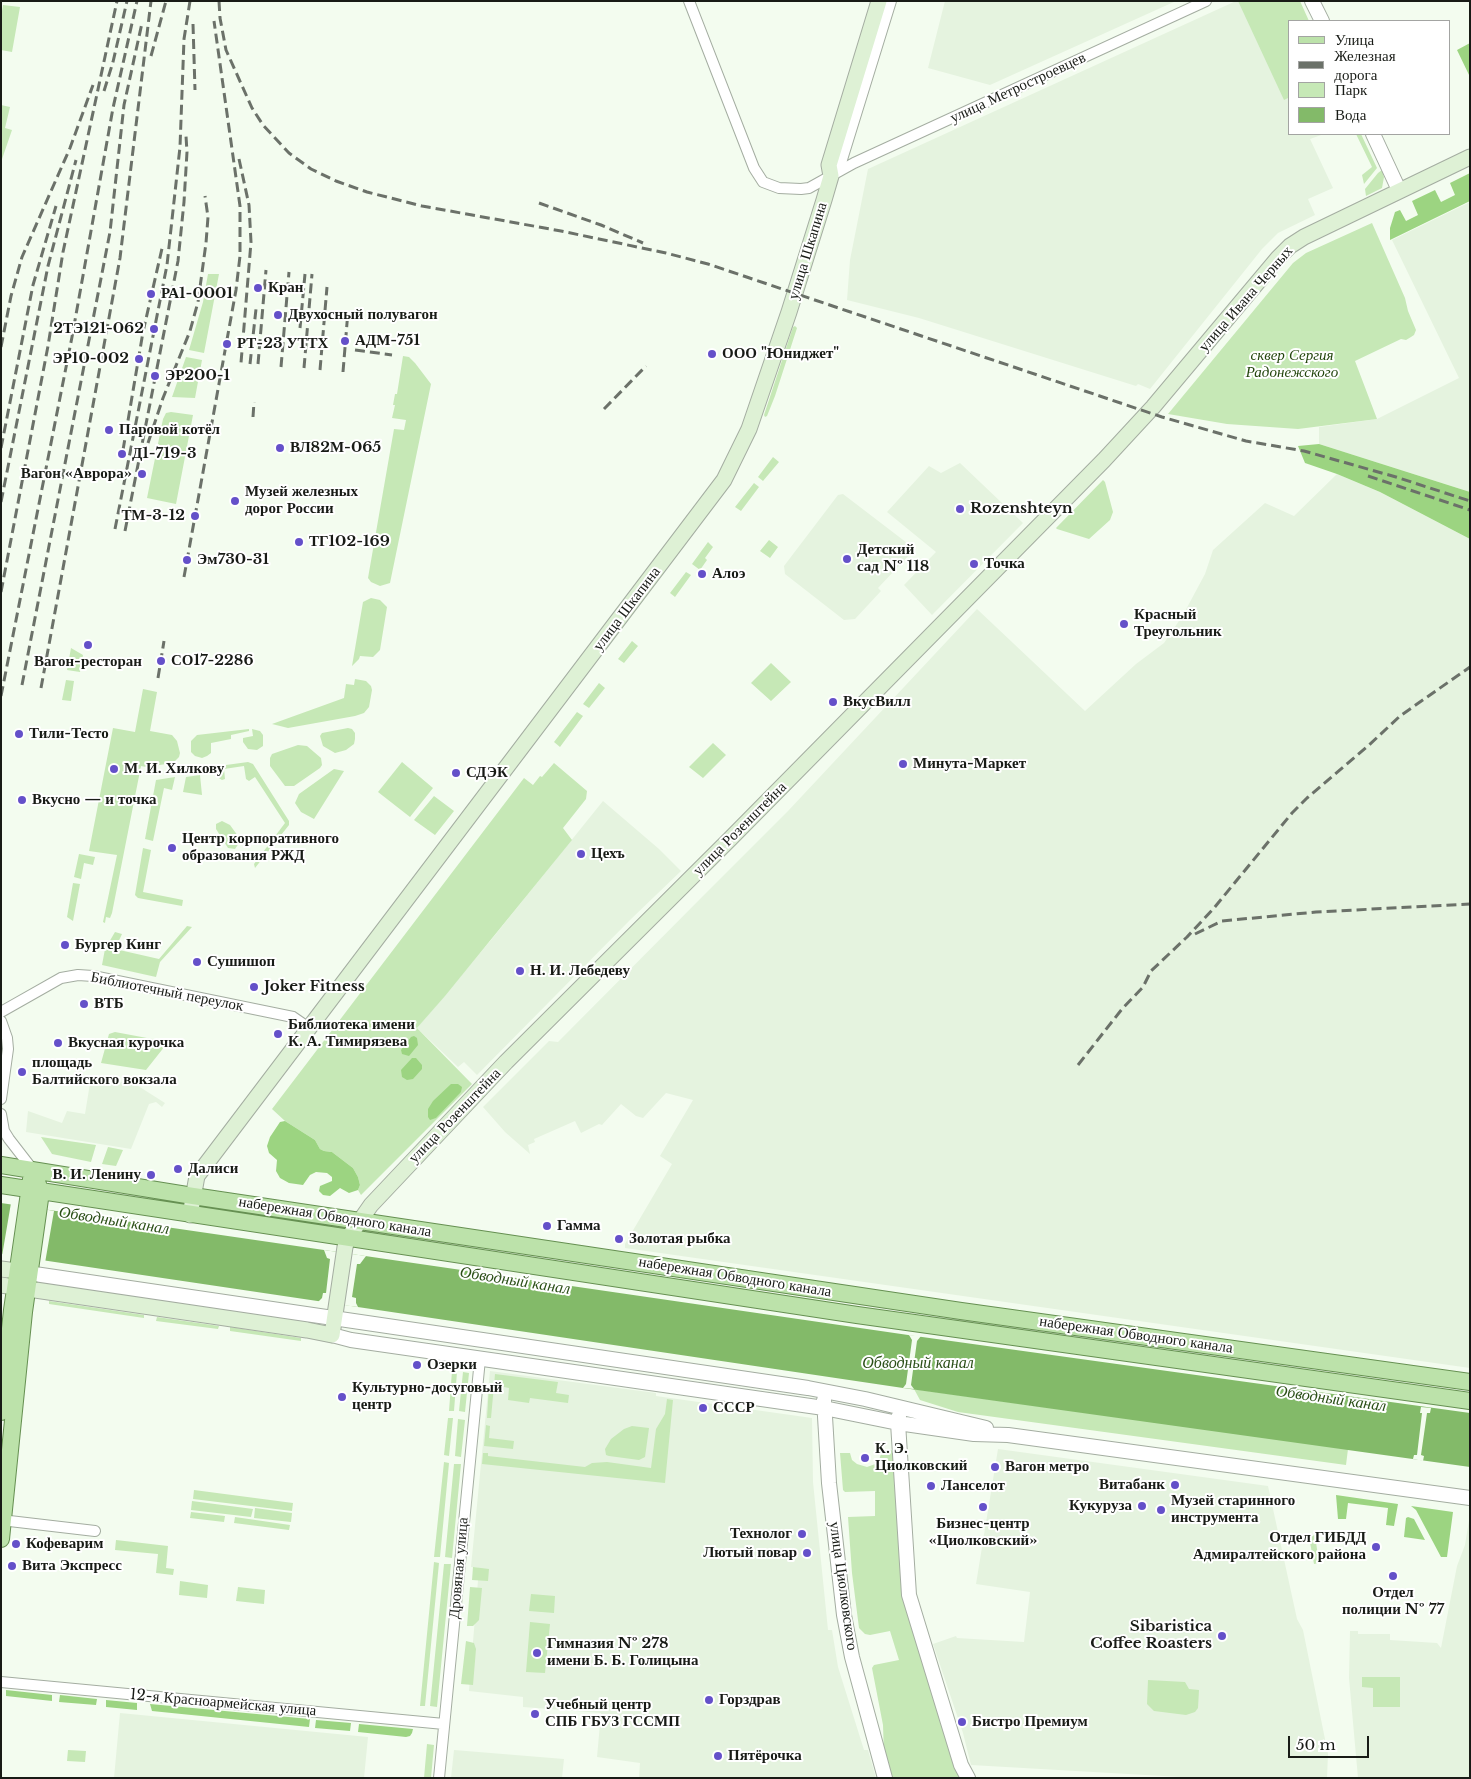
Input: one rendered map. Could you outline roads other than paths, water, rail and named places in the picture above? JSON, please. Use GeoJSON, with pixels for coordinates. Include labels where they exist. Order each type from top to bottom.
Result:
{"type":"FeatureCollection","features":[{"type":"Feature","properties":{"kind":"main road"},"geometry":{"type":"LineString","coordinates":[[831,176],[829,165],[879,1]]}},
{"type":"Feature","properties":{"kind":"main road","name":"улица Ивана Черных"},"geometry":{"type":"LineString","coordinates":[[1148,412],[1290,246],[1304,237],[1399,190],[1470,157]]}},
{"type":"Feature","properties":{"kind":"main road","name":"улица Шкапина"},"geometry":{"type":"LineString","coordinates":[[190,1214],[197,1176],[724,480],[734,462],[754,414],[797,287],[831,176]]}},
{"type":"Feature","properties":{"kind":"main road","name":"улица Розенштейна"},"geometry":{"type":"LineString","coordinates":[[346,1245],[370,1205],[494,1074],[966,602],[1148,412]]}},
{"type":"Feature","properties":{"kind":"main road","name":"набережная Обводного канала"},"geometry":{"type":"LineString","coordinates":[[1,1165],[193,1196],[961,1311],[1470,1382]]}},
{"type":"Feature","properties":{"kind":"main road"},"geometry":{"type":"LineString","coordinates":[[1,1412],[18,1275],[34,1199],[33,1170]]}},
{"type":"Feature","properties":{"kind":"main road","name":"набережная Обводного канала"},"geometry":{"type":"LineString","coordinates":[[1,1185],[34,1199],[190,1214],[346,1245],[1470,1400]]}},
{"type":"Feature","properties":{"kind":"main road"},"geometry":{"type":"LineString","coordinates":[[18,1275],[332,1336],[346,1245]]}},
{"type":"Feature","properties":{"kind":"main road"},"geometry":{"type":"LineString","coordinates":[[1,1539],[18,1275]]}},
{"type":"Feature","properties":{"kind":"street","name":"улица Шкапина"},"geometry":{"type":"LineString","coordinates":[[689,1],[749,156],[762,182],[779,188],[801,190],[809,188],[831,176]]}},
{"type":"Feature","properties":{"kind":"street"},"geometry":{"type":"LineString","coordinates":[[831,176],[840,166],[891,1]]}},
{"type":"Feature","properties":{"kind":"street","name":"улица Метростроевцев"},"geometry":{"type":"LineString","coordinates":[[831,176],[854,163],[1206,1]]}},
{"type":"Feature","properties":{"kind":"street"},"geometry":{"type":"LineString","coordinates":[[1312,1],[1322,20]]}},
{"type":"Feature","properties":{"kind":"street"},"geometry":{"type":"LineString","coordinates":[[1374,135],[1399,190]]}},
{"type":"Feature","properties":{"kind":"street","name":"Библиотечный переулок"},"geometry":{"type":"LineString","coordinates":[[1,1012],[61,978],[93,976],[293,1017],[309,1028]]}},
{"type":"Feature","properties":{"kind":"street"},"geometry":{"type":"LineString","coordinates":[[1,1021],[7,1038],[8,1048],[1,1099]]}},
{"type":"Feature","properties":{"kind":"street"},"geometry":{"type":"LineString","coordinates":[[1,1114],[4,1131],[33,1170]]}},
{"type":"Feature","properties":{"kind":"street"},"geometry":{"type":"LineString","coordinates":[[18,1275],[336,1312],[751,1379],[824,1391],[976,1425],[1008,1435]]}},
{"type":"Feature","properties":{"kind":"street"},"geometry":{"type":"LineString","coordinates":[[332,1336],[824,1408],[898,1423],[974,1434],[1008,1435],[1470,1498]]}},
{"type":"Feature","properties":{"kind":"street","name":"Дровяная улица"},"geometry":{"type":"LineString","coordinates":[[439,1778],[480,1358]]}},
{"type":"Feature","properties":{"kind":"street","name":"улица Циолковского"},"geometry":{"type":"LineString","coordinates":[[824,1391],[831,1497],[844,1616],[852,1657],[885,1778]]}},
{"type":"Feature","properties":{"kind":"street"},"geometry":{"type":"LineString","coordinates":[[900,1408],[898,1423],[909,1595],[961,1765],[968,1778]]}},
{"type":"Feature","properties":{"kind":"street"},"geometry":{"type":"LineString","coordinates":[[2,1520],[95,1531]]}},
{"type":"Feature","properties":{"kind":"street","name":"12-я Красноармейская улица"},"geometry":{"type":"LineString","coordinates":[[1,1682],[444,1724]]}},
{"type":"Feature","properties":{"kind":"water","name":"Обводный канал"},"geometry":{"type":"Polygon","coordinates":[[[1,1203],[915,1336],[1470,1413],[1470,1467],[903,1388],[1,1254],[1,1203]]]}},
{"type":"Feature","properties":{"kind":"railway"},"geometry":{"type":"LineString","coordinates":[[1,592],[48,346],[63,252],[117,1]]}},
{"type":"Feature","properties":{"kind":"railway"},"geometry":{"type":"LineString","coordinates":[[104,91],[113,62],[127,1]]}},
{"type":"Feature","properties":{"kind":"railway"},"geometry":{"type":"LineString","coordinates":[[1,696],[72,337],[113,108],[137,1]]}},
{"type":"Feature","properties":{"kind":"railway"},"geometry":{"type":"LineString","coordinates":[[41,688],[120,258],[151,1]]}},
{"type":"Feature","properties":{"kind":"railway"},"geometry":{"type":"LineString","coordinates":[[151,56],[166,1]]}},
{"type":"Feature","properties":{"kind":"railway"},"geometry":{"type":"LineString","coordinates":[[115,529],[167,265],[180,147],[184,39],[190,1]]}},
{"type":"Feature","properties":{"kind":"railway"},"geometry":{"type":"LineString","coordinates":[[219,1],[226,50],[252,108],[263,125],[289,153],[311,169],[336,181],[367,192],[422,206],[561,231],[666,253],[708,264],[1162,417],[1246,441],[1304,451],[1396,477],[1470,501]]}},
{"type":"Feature","properties":{"kind":"railway"},"geometry":{"type":"LineString","coordinates":[[184,577],[236,290],[240,256],[240,206],[214,21]]}},
{"type":"Feature","properties":{"kind":"railway"},"geometry":{"type":"LineString","coordinates":[[22,685],[110,232],[124,105],[142,23]]}},
{"type":"Feature","properties":{"kind":"railway"},"geometry":{"type":"LineString","coordinates":[[193,24],[195,90]]}},
{"type":"Feature","properties":{"kind":"railway"},"geometry":{"type":"LineString","coordinates":[[1,347],[11,296],[22,257],[70,148],[93,85]]}},
{"type":"Feature","properties":{"kind":"railway"},"geometry":{"type":"LineString","coordinates":[[125,531],[178,261],[184,202],[186,136]]}},
{"type":"Feature","properties":{"kind":"railway"},"geometry":{"type":"LineString","coordinates":[[239,159],[249,205],[251,242],[241,363]]}},
{"type":"Feature","properties":{"kind":"railway"},"geometry":{"type":"LineString","coordinates":[[1,502],[48,266],[76,160]]}},
{"type":"Feature","properties":{"kind":"railway"},"geometry":{"type":"LineString","coordinates":[[148,443],[163,398],[190,331],[198,302],[208,217],[205,196]]}},
{"type":"Feature","properties":{"kind":"railway"},"geometry":{"type":"LineString","coordinates":[[539,203],[601,225],[643,243]]}},
{"type":"Feature","properties":{"kind":"railway"},"geometry":{"type":"LineString","coordinates":[[1,448],[33,285],[56,206]]}},
{"type":"Feature","properties":{"kind":"railway"},"geometry":{"type":"LineString","coordinates":[[123,450],[143,332],[163,244]]}},
{"type":"Feature","properties":{"kind":"railway"},"geometry":{"type":"LineString","coordinates":[[258,364],[266,270]]}},
{"type":"Feature","properties":{"kind":"railway"},"geometry":{"type":"LineString","coordinates":[[281,367],[289,272]]}},
{"type":"Feature","properties":{"kind":"railway"},"geometry":{"type":"LineString","coordinates":[[300,328],[305,274]]}},
{"type":"Feature","properties":{"kind":"railway"},"geometry":{"type":"LineString","coordinates":[[304,368],[312,274]]}},
{"type":"Feature","properties":{"kind":"railway"},"geometry":{"type":"LineString","coordinates":[[320,370],[327,287]]}},
{"type":"Feature","properties":{"kind":"railway"},"geometry":{"type":"LineString","coordinates":[[250,364],[256,309]]}},
{"type":"Feature","properties":{"kind":"railway"},"geometry":{"type":"LineString","coordinates":[[343,372],[348,311]]}},
{"type":"Feature","properties":{"kind":"railway"},"geometry":{"type":"LineString","coordinates":[[355,350],[392,355]]}},
{"type":"Feature","properties":{"kind":"railway"},"geometry":{"type":"LineString","coordinates":[[604,409],[646,366]]}},
{"type":"Feature","properties":{"kind":"railway"},"geometry":{"type":"LineString","coordinates":[[253,417],[254,402]]}},
{"type":"Feature","properties":{"kind":"railway"},"geometry":{"type":"LineString","coordinates":[[1368,476],[1470,510]]}},
{"type":"Feature","properties":{"kind":"railway"},"geometry":{"type":"LineString","coordinates":[[158,678],[164,641]]}},
{"type":"Feature","properties":{"kind":"railway"},"geometry":{"type":"LineString","coordinates":[[1078,1065],[1122,1009],[1143,987],[1151,971],[1214,908],[1292,813],[1400,716],[1470,667]]}},
{"type":"Feature","properties":{"kind":"railway"},"geometry":{"type":"LineString","coordinates":[[1195,934],[1222,921],[1316,912],[1470,904]]}},
{"type":"Feature","properties":{"kind":"place","name":"Кран"},"geometry":{"type":"Point","coordinates":[258,288]}},
{"type":"Feature","properties":{"kind":"place","name":"РА1-0001"},"geometry":{"type":"Point","coordinates":[151,294]}},
{"type":"Feature","properties":{"kind":"place","name":"Двухосный полувагон"},"geometry":{"type":"Point","coordinates":[278,315]}},
{"type":"Feature","properties":{"kind":"place","name":"2ТЭ121-062"},"geometry":{"type":"Point","coordinates":[154,329]}},
{"type":"Feature","properties":{"kind":"place","name":"АДМ-751"},"geometry":{"type":"Point","coordinates":[345,341]}},
{"type":"Feature","properties":{"kind":"place","name":"РТ-23 УТТХ"},"geometry":{"type":"Point","coordinates":[227,344]}},
{"type":"Feature","properties":{"kind":"place","name":"ООО \"Юниджет\""},"geometry":{"type":"Point","coordinates":[712,354]}},
{"type":"Feature","properties":{"kind":"place","name":"ЭР10-002"},"geometry":{"type":"Point","coordinates":[139,359]}},
{"type":"Feature","properties":{"kind":"place","name":"ЭР200-1"},"geometry":{"type":"Point","coordinates":[155,376]}},
{"type":"Feature","properties":{"kind":"place","name":"Паровой котёл"},"geometry":{"type":"Point","coordinates":[109,430]}},
{"type":"Feature","properties":{"kind":"place","name":"ВЛ82М-065"},"geometry":{"type":"Point","coordinates":[280,448]}},
{"type":"Feature","properties":{"kind":"place","name":"Д1-719-3"},"geometry":{"type":"Point","coordinates":[122,454]}},
{"type":"Feature","properties":{"kind":"place","name":"Вагон «Аврора»"},"geometry":{"type":"Point","coordinates":[142,474]}},
{"type":"Feature","properties":{"kind":"place","name":"Музей железных дорог России"},"geometry":{"type":"Point","coordinates":[235,501]}},
{"type":"Feature","properties":{"kind":"place","name":"Rozenshteyn"},"geometry":{"type":"Point","coordinates":[960,509]}},
{"type":"Feature","properties":{"kind":"place","name":"ТМ-3-12"},"geometry":{"type":"Point","coordinates":[195,516]}},
{"type":"Feature","properties":{"kind":"place","name":"ТГ102-169"},"geometry":{"type":"Point","coordinates":[299,542]}},
{"type":"Feature","properties":{"kind":"place","name":"Детский сад № 118"},"geometry":{"type":"Point","coordinates":[847,559]}},
{"type":"Feature","properties":{"kind":"place","name":"Эм730-31"},"geometry":{"type":"Point","coordinates":[187,560]}},
{"type":"Feature","properties":{"kind":"place","name":"Точка"},"geometry":{"type":"Point","coordinates":[974,564]}},
{"type":"Feature","properties":{"kind":"place","name":"Алоэ"},"geometry":{"type":"Point","coordinates":[702,574]}},
{"type":"Feature","properties":{"kind":"place","name":"Красный Треугольник"},"geometry":{"type":"Point","coordinates":[1124,624]}},
{"type":"Feature","properties":{"kind":"place","name":"Вагон-ресторан"},"geometry":{"type":"Point","coordinates":[88,645]}},
{"type":"Feature","properties":{"kind":"place","name":"СО17-2286"},"geometry":{"type":"Point","coordinates":[161,661]}},
{"type":"Feature","properties":{"kind":"place","name":"ВкусВилл"},"geometry":{"type":"Point","coordinates":[833,702]}},
{"type":"Feature","properties":{"kind":"place","name":"Тили-Тесто"},"geometry":{"type":"Point","coordinates":[19,734]}},
{"type":"Feature","properties":{"kind":"place","name":"Минута-Маркет"},"geometry":{"type":"Point","coordinates":[903,764]}},
{"type":"Feature","properties":{"kind":"place","name":"М. И. Хилкову"},"geometry":{"type":"Point","coordinates":[114,769]}},
{"type":"Feature","properties":{"kind":"place","name":"СДЭК"},"geometry":{"type":"Point","coordinates":[456,773]}},
{"type":"Feature","properties":{"kind":"place","name":"Вкусно — и точка"},"geometry":{"type":"Point","coordinates":[22,800]}},
{"type":"Feature","properties":{"kind":"place","name":"Центр корпоративного образования РЖД"},"geometry":{"type":"Point","coordinates":[172,848]}},
{"type":"Feature","properties":{"kind":"place","name":"Цехъ"},"geometry":{"type":"Point","coordinates":[581,854]}},
{"type":"Feature","properties":{"kind":"place","name":"Бургер Кинг"},"geometry":{"type":"Point","coordinates":[65,945]}},
{"type":"Feature","properties":{"kind":"place","name":"Сушишоп"},"geometry":{"type":"Point","coordinates":[197,962]}},
{"type":"Feature","properties":{"kind":"place","name":"Н. И. Лебедеву"},"geometry":{"type":"Point","coordinates":[520,971]}},
{"type":"Feature","properties":{"kind":"place","name":"Joker Fitness"},"geometry":{"type":"Point","coordinates":[254,987]}},
{"type":"Feature","properties":{"kind":"place","name":"ВТБ"},"geometry":{"type":"Point","coordinates":[84,1004]}},
{"type":"Feature","properties":{"kind":"place","name":"Библиотека имени К. А. Тимирязева"},"geometry":{"type":"Point","coordinates":[278,1034]}},
{"type":"Feature","properties":{"kind":"place","name":"Вкусная курочка"},"geometry":{"type":"Point","coordinates":[58,1043]}},
{"type":"Feature","properties":{"kind":"place","name":"площадь Балтийского вокзала"},"geometry":{"type":"Point","coordinates":[22,1072]}},
{"type":"Feature","properties":{"kind":"place","name":"Далиси"},"geometry":{"type":"Point","coordinates":[178,1169]}},
{"type":"Feature","properties":{"kind":"place","name":"В. И. Ленину"},"geometry":{"type":"Point","coordinates":[151,1175]}},
{"type":"Feature","properties":{"kind":"place","name":"Гамма"},"geometry":{"type":"Point","coordinates":[547,1226]}},
{"type":"Feature","properties":{"kind":"place","name":"Золотая рыбка"},"geometry":{"type":"Point","coordinates":[619,1239]}},
{"type":"Feature","properties":{"kind":"place","name":"Озерки"},"geometry":{"type":"Point","coordinates":[417,1365]}},
{"type":"Feature","properties":{"kind":"place","name":"Культурно-досуговый центр"},"geometry":{"type":"Point","coordinates":[342,1397]}},
{"type":"Feature","properties":{"kind":"place","name":"СССР"},"geometry":{"type":"Point","coordinates":[703,1408]}},
{"type":"Feature","properties":{"kind":"place","name":"К. Э. Циолковский"},"geometry":{"type":"Point","coordinates":[865,1458]}},
{"type":"Feature","properties":{"kind":"place","name":"Вагон метро"},"geometry":{"type":"Point","coordinates":[995,1467]}},
{"type":"Feature","properties":{"kind":"place","name":"Витабанк"},"geometry":{"type":"Point","coordinates":[1175,1485]}},
{"type":"Feature","properties":{"kind":"place","name":"Ланселот"},"geometry":{"type":"Point","coordinates":[931,1486]}},
{"type":"Feature","properties":{"kind":"place","name":"Кукуруза"},"geometry":{"type":"Point","coordinates":[1142,1506]}},
{"type":"Feature","properties":{"kind":"place","name":"Бизнес-центр «Циолковский»"},"geometry":{"type":"Point","coordinates":[983,1507]}},
{"type":"Feature","properties":{"kind":"place","name":"Музей старинного инструмента"},"geometry":{"type":"Point","coordinates":[1161,1510]}},
{"type":"Feature","properties":{"kind":"place","name":"Технолог"},"geometry":{"type":"Point","coordinates":[802,1534]}},
{"type":"Feature","properties":{"kind":"place","name":"Кофеварим"},"geometry":{"type":"Point","coordinates":[16,1544]}},
{"type":"Feature","properties":{"kind":"place","name":"Отдел ГИБДД Адмиралтейского района"},"geometry":{"type":"Point","coordinates":[1376,1547]}},
{"type":"Feature","properties":{"kind":"place","name":"Лютый повар"},"geometry":{"type":"Point","coordinates":[807,1553]}},
{"type":"Feature","properties":{"kind":"place","name":"Вита Экспресс"},"geometry":{"type":"Point","coordinates":[12,1566]}},
{"type":"Feature","properties":{"kind":"place","name":"Отдел полиции № 77"},"geometry":{"type":"Point","coordinates":[1393,1576]}},
{"type":"Feature","properties":{"kind":"place","name":"Sibaristica Coffee Roasters"},"geometry":{"type":"Point","coordinates":[1222,1636]}},
{"type":"Feature","properties":{"kind":"place","name":"Гимназия № 278 имени Б. Б. Голицына"},"geometry":{"type":"Point","coordinates":[537,1653]}},
{"type":"Feature","properties":{"kind":"place","name":"Горздрав"},"geometry":{"type":"Point","coordinates":[709,1700]}},
{"type":"Feature","properties":{"kind":"place","name":"Учебный центр СПБ ГБУЗ ГССМП"},"geometry":{"type":"Point","coordinates":[535,1714]}},
{"type":"Feature","properties":{"kind":"place","name":"Бистро Премиум"},"geometry":{"type":"Point","coordinates":[962,1722]}},
{"type":"Feature","properties":{"kind":"place","name":"Пятёрочка"},"geometry":{"type":"Point","coordinates":[718,1756]}},
{"type":"Feature","properties":{"kind":"park label","name":"сквер Сергия Радонежского"},"geometry":{"type":"Point","coordinates":[1292,364]}}]}
